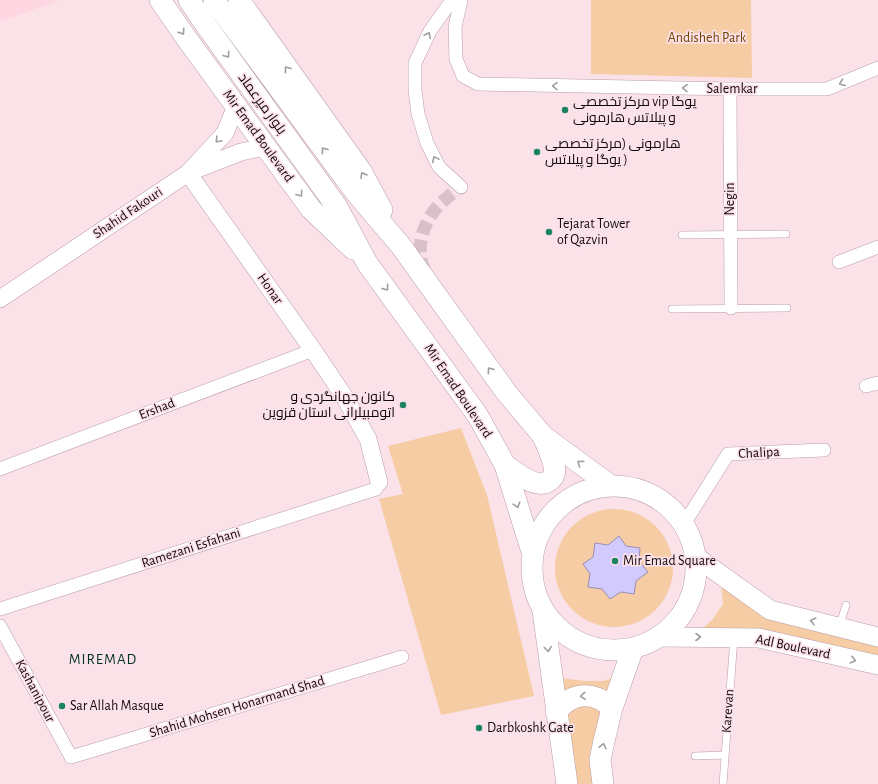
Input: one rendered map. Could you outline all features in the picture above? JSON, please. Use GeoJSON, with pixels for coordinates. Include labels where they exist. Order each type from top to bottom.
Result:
{"type":"FeatureCollection","features":[{"type":"Feature","properties":{"kind":"main road","name":"Mir Emad Boulevard"},"geometry":{"type":"LineString","coordinates":[[160,0],[311,209],[367,262]]}},
{"type":"Feature","properties":{"kind":"main road","name":"Mir Emad Boulevard"},"geometry":{"type":"LineString","coordinates":[[189,0],[336,206],[367,262],[478,416],[505,466],[533,555]]}},
{"type":"Feature","properties":{"kind":"main road"},"geometry":{"type":"LineString","coordinates":[[214,0],[356,193],[401,246],[506,392],[543,436],[611,486]]}},
{"type":"Feature","properties":{"kind":"main road"},"geometry":{"type":"LineString","coordinates":[[240,2],[361,171],[401,246]]}},
{"type":"Feature","properties":{"kind":"main road"},"geometry":{"type":"LineString","coordinates":[[505,466],[528,480],[539,484],[548,482],[554,477],[555,467],[543,436]]}},
{"type":"Feature","properties":{"kind":"main road"},"geometry":{"type":"LineString","coordinates":[[611,486],[639,490],[653,495],[665,503],[684,524],[692,540],[696,557],[694,588],[689,602],[681,616],[659,637],[646,644],[633,648],[607,650],[594,648],[581,644],[559,630],[543,610],[533,584],[533,555],[536,542],[550,517],[571,498],[597,488],[611,486]]}},
{"type":"Feature","properties":{"kind":"main road","name":"Adl Boulevard"},"geometry":{"type":"LineString","coordinates":[[696,557],[770,610],[878,637]]}},
{"type":"Feature","properties":{"kind":"main road"},"geometry":{"type":"LineString","coordinates":[[543,610],[567,784]]}},
{"type":"Feature","properties":{"kind":"main road","name":"Adl Boulevard"},"geometry":{"type":"LineString","coordinates":[[659,637],[759,638],[878,665]]}},
{"type":"Feature","properties":{"kind":"main road"},"geometry":{"type":"LineString","coordinates":[[603,784],[600,760],[612,708],[633,648]]}},
{"type":"Feature","properties":{"kind":"main road"},"geometry":{"type":"LineString","coordinates":[[556,712],[568,701],[583,696],[599,698],[612,708]]}},
{"type":"Feature","properties":{"kind":"street"},"geometry":{"type":"LineString","coordinates":[[452,0],[430,30],[415,63],[415,90],[418,114],[427,143],[439,167],[461,188]]}},
{"type":"Feature","properties":{"kind":"street","name":"Salemkar"},"geometry":{"type":"LineString","coordinates":[[461,0],[455,27],[456,58],[463,76],[478,84],[730,89],[827,89],[878,68]]}},
{"type":"Feature","properties":{"kind":"street","name":"Negin"},"geometry":{"type":"LineString","coordinates":[[730,89],[731,308]]}},
{"type":"Feature","properties":{"kind":"street","name":"Shahid Fakouri"},"geometry":{"type":"LineString","coordinates":[[0,299],[188,173],[225,133],[236,106]]}},
{"type":"Feature","properties":{"kind":"street"},"geometry":{"type":"LineString","coordinates":[[188,173],[241,152],[265,147]]}},
{"type":"Feature","properties":{"kind":"street","name":"Honar"},"geometry":{"type":"LineString","coordinates":[[188,173],[344,396],[368,439],[379,482]]}},
{"type":"Feature","properties":{"kind":"street"},"geometry":{"type":"LineString","coordinates":[[838,262],[878,247]]}},
{"type":"Feature","properties":{"kind":"street","name":"Ershad"},"geometry":{"type":"LineString","coordinates":[[0,469],[313,350]]}},
{"type":"Feature","properties":{"kind":"street","name":"Chalipa"},"geometry":{"type":"LineString","coordinates":[[684,524],[728,454],[824,450]]}},
{"type":"Feature","properties":{"kind":"street","name":"Ramezani Esfahani"},"geometry":{"type":"LineString","coordinates":[[0,609],[376,489],[379,482]]}},
{"type":"Feature","properties":{"kind":"street","name":"Kashanipour"},"geometry":{"type":"LineString","coordinates":[[0,626],[71,757]]}},
{"type":"Feature","properties":{"kind":"street","name":"Shahid Mohsen Honarmand Shad"},"geometry":{"type":"LineString","coordinates":[[71,757],[402,657]]}},
{"type":"Feature","properties":{"kind":"lane"},"geometry":{"type":"LineString","coordinates":[[682,235],[786,234]]}},
{"type":"Feature","properties":{"kind":"lane"},"geometry":{"type":"LineString","coordinates":[[672,309],[787,308]]}},
{"type":"Feature","properties":{"kind":"lane"},"geometry":{"type":"LineString","coordinates":[[839,627],[846,605]]}},
{"type":"Feature","properties":{"kind":"lane","name":"Karevan"},"geometry":{"type":"LineString","coordinates":[[723,784],[734,638]]}},
{"type":"Feature","properties":{"kind":"lane"},"geometry":{"type":"LineString","coordinates":[[695,756],[725,756]]}},
{"type":"Feature","properties":{"kind":"shaded area"},"geometry":{"type":"Polygon","coordinates":[[[0,0],[61,0],[0,22],[0,0]]]}},
{"type":"Feature","properties":{"kind":"shaded area"},"geometry":{"type":"Polygon","coordinates":[[[619,536],[626,546],[640,548],[639,561],[648,572],[636,581],[634,594],[621,592],[610,599],[602,589],[588,587],[590,574],[583,564],[593,557],[595,543],[608,545],[619,536]]]}},
{"type":"Feature","properties":{"kind":"green space","name":"Andisheh Park"},"geometry":{"type":"Polygon","coordinates":[[[591,0],[751,0],[752,78],[591,74],[591,0]]]}},
{"type":"Feature","properties":{"kind":"green space"},"geometry":{"type":"Polygon","coordinates":[[[461,428],[487,495],[534,696],[441,715],[379,499],[403,494],[388,446],[461,428]]]}},
{"type":"Feature","properties":{"kind":"green space"},"geometry":{"type":"Polygon","coordinates":[[[614,509],[625,510],[637,514],[656,526],[668,545],[672,557],[672,579],[668,591],[656,610],[637,622],[625,626],[614,627],[603,626],[591,622],[572,610],[560,591],[556,579],[555,568],[556,557],[560,545],[572,526],[591,514],[603,510],[614,509]]]}},
{"type":"Feature","properties":{"kind":"green space"},"geometry":{"type":"Polygon","coordinates":[[[720,574],[770,610],[878,637],[878,665],[693,637],[712,620],[723,604],[720,574]]]}},
{"type":"Feature","properties":{"kind":"green space"},"geometry":{"type":"Polygon","coordinates":[[[623,675],[603,784],[567,784],[552,677],[585,681],[603,681],[623,675]]]}},
{"type":"Feature","properties":{"kind":"tunnel"},"geometry":{"type":"LineString","coordinates":[[425,271],[420,254],[420,245],[425,228],[433,212],[439,205],[461,187]]}},
{"type":"Feature","properties":{"kind":"place","name":"مرکز تخصصی vip یوگا و پیلاتس هارمونی"},"geometry":{"type":"Point","coordinates":[565,110]}},
{"type":"Feature","properties":{"kind":"place","name":"هارمونی (مرکز تخصصی یوگا و پیلاتس )"},"geometry":{"type":"Point","coordinates":[537,152]}},
{"type":"Feature","properties":{"kind":"place","name":"Tejarat Tower of Qazvin"},"geometry":{"type":"Point","coordinates":[549,232]}},
{"type":"Feature","properties":{"kind":"place","name":"کانون جهانگردی و اتومبیلرانی استان قزوین"},"geometry":{"type":"Point","coordinates":[403,405]}},
{"type":"Feature","properties":{"kind":"place","name":"Mir Emad Square"},"geometry":{"type":"Point","coordinates":[615,561]}},
{"type":"Feature","properties":{"kind":"place","name":"Sar Allah Masque"},"geometry":{"type":"Point","coordinates":[62,706]}},
{"type":"Feature","properties":{"kind":"place","name":"Darbkoshk Gate"},"geometry":{"type":"Point","coordinates":[479,728]}},
{"type":"Feature","properties":{"kind":"district","name":"MIREMAD"},"geometry":{"type":"Point","coordinates":[103,659]}}]}
